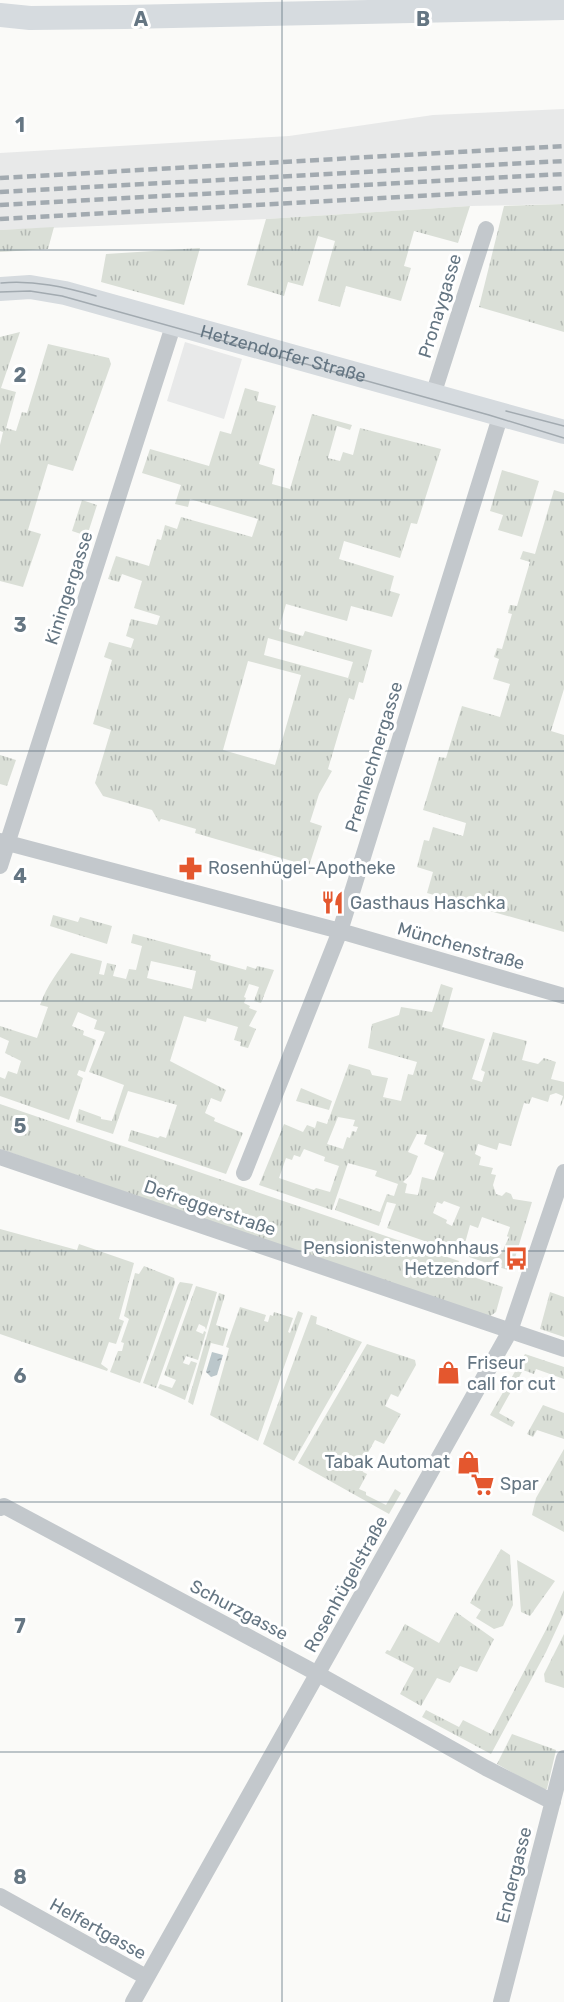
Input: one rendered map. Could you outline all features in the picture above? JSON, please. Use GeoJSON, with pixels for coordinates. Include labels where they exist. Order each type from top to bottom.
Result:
{"type":"FeatureCollection","features":[{"type":"Feature","properties":{"kind":"main road"},"geometry":{"type":"LineString","coordinates":[[0,15],[30,18],[564,8]]}},
{"type":"Feature","properties":{"kind":"main road","name":"Hetzendorfer Straße"},"geometry":{"type":"LineString","coordinates":[[0,289],[30,287],[48,289],[564,432]]}},
{"type":"Feature","properties":{"kind":"street","name":"Pronaygasse"},"geometry":{"type":"LineString","coordinates":[[433,395],[486,229]]}},
{"type":"Feature","properties":{"kind":"street","name":"Kiningergasse"},"geometry":{"type":"LineString","coordinates":[[0,866],[4,842],[174,323]]}},
{"type":"Feature","properties":{"kind":"street","name":"Premlechnergasse"},"geometry":{"type":"LineString","coordinates":[[244,1173],[340,931],[501,414]]}},
{"type":"Feature","properties":{"kind":"street","name":"Münchenstraße"},"geometry":{"type":"LineString","coordinates":[[4,842],[340,931],[564,996]]}},
{"type":"Feature","properties":{"kind":"street","name":"Defreggerstraße"},"geometry":{"type":"LineString","coordinates":[[0,1157],[564,1349]]}},
{"type":"Feature","properties":{"kind":"street","name":"Rosenhügelstraße"},"geometry":{"type":"LineString","coordinates":[[133,2002],[510,1331],[564,1172]]}},
{"type":"Feature","properties":{"kind":"street","name":"Schurzgasse"},"geometry":{"type":"LineString","coordinates":[[0,1508],[4,1506],[318,1674],[486,1768],[553,1802]]}},
{"type":"Feature","properties":{"kind":"street","name":"Endergasse"},"geometry":{"type":"LineString","coordinates":[[501,2002],[564,1758]]}},
{"type":"Feature","properties":{"kind":"street","name":"Helfertgasse"},"geometry":{"type":"LineString","coordinates":[[0,1896],[146,1977]]}},
{"type":"Feature","properties":{"kind":"shaded area"},"geometry":{"type":"Polygon","coordinates":[[[564,109],[564,204],[470,206],[266,219],[0,230],[0,153],[289,136],[433,115],[564,109]]]}},
{"type":"Feature","properties":{"kind":"shaded area"},"geometry":{"type":"Polygon","coordinates":[[[185,342],[242,359],[224,419],[167,401],[185,342]]]}},
{"type":"Feature","properties":{"kind":"green space"},"geometry":{"type":"Polygon","coordinates":[[[564,204],[564,332],[479,307],[504,206],[564,204]]]}},
{"type":"Feature","properties":{"kind":"green space"},"geometry":{"type":"Polygon","coordinates":[[[470,206],[458,243],[414,231],[404,266],[411,268],[401,301],[346,286],[340,307],[318,301],[335,241],[318,236],[303,286],[288,282],[284,296],[247,285],[266,219],[470,206]]]}},
{"type":"Feature","properties":{"kind":"green space"},"geometry":{"type":"Polygon","coordinates":[[[54,227],[48,249],[0,252],[0,230],[54,227]]]}},
{"type":"Feature","properties":{"kind":"green space"},"geometry":{"type":"Polygon","coordinates":[[[200,248],[184,305],[101,282],[106,254],[200,248]]]}},
{"type":"Feature","properties":{"kind":"green space"},"geometry":{"type":"Polygon","coordinates":[[[20,332],[1,388],[16,392],[6,428],[16,431],[22,412],[27,413],[48,344],[109,358],[111,364],[73,471],[48,464],[28,530],[41,534],[23,587],[0,581],[0,445],[3,432],[0,431],[0,337],[20,332]]]}},
{"type":"Feature","properties":{"kind":"green space"},"geometry":{"type":"Polygon","coordinates":[[[245,388],[259,392],[257,401],[276,406],[259,464],[275,469],[272,484],[290,489],[312,414],[352,425],[350,430],[337,426],[328,458],[340,461],[343,452],[353,455],[360,428],[441,449],[417,524],[411,523],[400,558],[344,541],[339,559],[394,576],[390,591],[400,594],[392,617],[351,606],[347,621],[286,604],[279,629],[303,636],[305,631],[372,650],[363,683],[359,682],[354,700],[349,698],[328,769],[332,771],[319,794],[310,822],[322,826],[309,866],[195,833],[196,829],[161,819],[159,822],[152,810],[103,796],[95,783],[111,730],[93,724],[112,660],[104,657],[109,642],[131,648],[134,639],[126,636],[131,619],[157,625],[160,616],[134,608],[142,581],[122,574],[119,582],[108,579],[116,556],[149,566],[157,539],[161,540],[165,525],[177,529],[181,517],[252,537],[258,519],[190,499],[188,507],[175,504],[181,485],[142,473],[150,449],[209,466],[220,431],[231,434],[245,388]],[[268,638],[264,655],[348,678],[353,662],[268,638]],[[248,661],[223,750],[275,765],[301,675],[248,661]]]}},
{"type":"Feature","properties":{"kind":"green space"},"geometry":{"type":"Polygon","coordinates":[[[502,470],[539,481],[522,537],[498,530],[503,515],[490,511],[502,470]]]}},
{"type":"Feature","properties":{"kind":"green space"},"geometry":{"type":"Polygon","coordinates":[[[554,490],[564,493],[564,689],[551,731],[564,735],[564,932],[427,893],[433,872],[417,867],[424,840],[429,841],[433,827],[463,836],[466,823],[423,810],[439,757],[446,758],[462,706],[500,717],[510,684],[493,679],[499,659],[494,657],[497,648],[502,649],[512,614],[508,613],[510,605],[517,606],[530,562],[520,559],[523,551],[535,554],[554,490]]]}},
{"type":"Feature","properties":{"kind":"green space"},"geometry":{"type":"Polygon","coordinates":[[[82,500],[97,505],[87,536],[72,531],[82,500]]]}},
{"type":"Feature","properties":{"kind":"green space"},"geometry":{"type":"Polygon","coordinates":[[[0,755],[16,760],[7,786],[0,784],[0,755]]]}},
{"type":"Feature","properties":{"kind":"green space"},"geometry":{"type":"Polygon","coordinates":[[[53,915],[78,922],[80,917],[112,926],[107,944],[50,926],[53,915]]]}},
{"type":"Feature","properties":{"kind":"green space"},"geometry":{"type":"Polygon","coordinates":[[[133,934],[211,955],[210,960],[246,970],[247,966],[256,969],[257,966],[274,970],[261,1003],[254,1001],[259,987],[249,984],[244,997],[246,998],[244,1003],[257,1011],[249,1026],[256,1029],[248,1048],[240,1046],[241,1042],[234,1040],[238,1027],[207,1018],[206,1022],[184,1016],[170,1061],[226,1090],[221,1102],[211,1098],[205,1113],[215,1118],[214,1121],[243,1133],[226,1174],[128,1141],[131,1130],[166,1138],[177,1105],[128,1091],[113,1134],[76,1122],[79,1109],[101,1117],[101,1119],[112,1121],[124,1085],[89,1072],[105,1032],[94,1029],[97,1020],[78,1012],[72,1026],[84,1031],[83,1035],[96,1040],[85,1072],[79,1070],[77,1075],[83,1078],[69,1120],[0,1096],[0,1077],[5,1079],[8,1071],[17,1074],[21,1061],[5,1053],[9,1041],[0,1037],[0,1026],[37,1038],[48,1007],[40,1005],[54,978],[71,953],[102,961],[99,974],[104,975],[107,963],[116,965],[113,976],[126,979],[129,969],[136,970],[142,946],[131,943],[133,934]],[[151,961],[147,978],[192,989],[196,971],[151,961]]]}},
{"type":"Feature","properties":{"kind":"green space"},"geometry":{"type":"Polygon","coordinates":[[[441,984],[453,988],[442,1027],[485,1039],[472,1079],[482,1082],[485,1072],[481,1070],[493,1032],[527,1041],[522,1060],[538,1064],[544,1058],[556,1062],[551,1079],[564,1082],[564,1098],[561,1106],[563,1096],[556,1093],[550,1095],[548,1102],[532,1097],[529,1104],[524,1103],[511,1146],[499,1143],[497,1150],[478,1144],[475,1154],[481,1157],[479,1165],[493,1168],[491,1174],[496,1175],[493,1185],[496,1194],[502,1196],[506,1192],[511,1194],[513,1199],[532,1202],[511,1271],[469,1257],[472,1244],[501,1254],[509,1237],[507,1236],[510,1227],[482,1217],[478,1228],[470,1225],[462,1254],[387,1228],[396,1204],[387,1202],[379,1226],[335,1210],[339,1198],[380,1212],[387,1194],[394,1196],[398,1184],[375,1176],[377,1171],[348,1163],[332,1210],[259,1185],[284,1124],[303,1132],[307,1125],[315,1128],[317,1121],[327,1124],[349,1064],[370,1070],[372,1075],[388,1078],[383,1097],[401,1101],[408,1074],[413,1075],[417,1062],[368,1048],[372,1024],[399,1015],[401,1007],[432,1012],[441,984]],[[338,1117],[327,1144],[343,1149],[347,1137],[350,1138],[352,1131],[356,1132],[358,1127],[353,1126],[355,1120],[338,1117]],[[417,1134],[408,1152],[418,1156],[411,1174],[403,1182],[407,1184],[405,1193],[418,1195],[422,1177],[434,1180],[444,1153],[424,1144],[427,1135],[417,1134]],[[304,1149],[300,1157],[294,1155],[292,1160],[286,1158],[279,1178],[314,1190],[316,1188],[330,1192],[339,1166],[324,1161],[325,1157],[304,1149]],[[444,1201],[442,1204],[437,1202],[433,1213],[447,1220],[446,1223],[452,1226],[460,1207],[444,1201]]]}},
{"type":"Feature","properties":{"kind":"green space"},"geometry":{"type":"Polygon","coordinates":[[[301,1088],[332,1101],[329,1110],[296,1101],[301,1088]]]}},
{"type":"Feature","properties":{"kind":"green space"},"geometry":{"type":"Polygon","coordinates":[[[0,1104],[459,1261],[456,1271],[503,1287],[496,1312],[489,1317],[0,1149],[0,1104]]]}},
{"type":"Feature","properties":{"kind":"green space"},"geometry":{"type":"Polygon","coordinates":[[[0,1229],[77,1250],[79,1244],[134,1263],[119,1319],[124,1321],[116,1344],[109,1342],[101,1364],[108,1369],[107,1371],[0,1334],[0,1229]]]}},
{"type":"Feature","properties":{"kind":"green space"},"geometry":{"type":"Polygon","coordinates":[[[144,1266],[174,1278],[175,1283],[140,1383],[110,1372],[118,1351],[122,1351],[124,1343],[121,1342],[129,1319],[124,1316],[135,1273],[139,1274],[144,1266]]]}},
{"type":"Feature","properties":{"kind":"green space"},"geometry":{"type":"Polygon","coordinates":[[[180,1282],[193,1284],[156,1388],[143,1383],[180,1282]]]}},
{"type":"Feature","properties":{"kind":"green space"},"geometry":{"type":"Polygon","coordinates":[[[196,1286],[217,1292],[206,1330],[199,1324],[196,1331],[203,1334],[204,1331],[206,1332],[198,1360],[186,1356],[183,1363],[189,1365],[191,1361],[197,1363],[185,1400],[158,1388],[160,1384],[172,1388],[176,1380],[164,1375],[196,1286]]]}},
{"type":"Feature","properties":{"kind":"green space"},"geometry":{"type":"Polygon","coordinates":[[[550,1292],[564,1297],[564,1337],[540,1329],[550,1292]]]}},
{"type":"Feature","properties":{"kind":"green space"},"geometry":{"type":"Polygon","coordinates":[[[219,1293],[225,1295],[216,1325],[228,1329],[223,1346],[211,1343],[193,1405],[188,1402],[219,1293]]]}},
{"type":"Feature","properties":{"kind":"green space"},"geometry":{"type":"Polygon","coordinates":[[[240,1307],[266,1315],[264,1321],[268,1322],[270,1315],[273,1316],[274,1312],[293,1318],[288,1332],[290,1333],[298,1311],[303,1313],[258,1441],[210,1415],[229,1348],[226,1347],[240,1307]]]}},
{"type":"Feature","properties":{"kind":"green space"},"geometry":{"type":"Polygon","coordinates":[[[311,1315],[317,1317],[316,1324],[362,1342],[294,1461],[263,1444],[311,1315]]]}},
{"type":"Feature","properties":{"kind":"green space"},"geometry":{"type":"Polygon","coordinates":[[[367,1344],[415,1360],[416,1365],[398,1397],[391,1394],[385,1406],[401,1414],[384,1444],[375,1440],[361,1465],[363,1472],[367,1474],[359,1489],[366,1492],[366,1495],[386,1505],[395,1489],[401,1493],[389,1514],[298,1463],[367,1344]]]}},
{"type":"Feature","properties":{"kind":"green space"},"geometry":{"type":"Polygon","coordinates":[[[525,1354],[564,1367],[564,1379],[536,1369],[534,1374],[523,1370],[499,1413],[515,1422],[512,1427],[490,1415],[525,1354]]]}},
{"type":"Feature","properties":{"kind":"green space"},"geometry":{"type":"Polygon","coordinates":[[[543,1405],[564,1413],[564,1439],[537,1430],[533,1437],[527,1434],[543,1405]]]}},
{"type":"Feature","properties":{"kind":"green space"},"geometry":{"type":"Polygon","coordinates":[[[564,1449],[564,1532],[532,1515],[536,1498],[564,1449]]]}},
{"type":"Feature","properties":{"kind":"green space"},"geometry":{"type":"Polygon","coordinates":[[[501,1549],[510,1555],[513,1605],[503,1626],[494,1629],[476,1618],[481,1610],[470,1603],[501,1549]]]}},
{"type":"Feature","properties":{"kind":"green space"},"geometry":{"type":"Polygon","coordinates":[[[517,1560],[555,1581],[530,1616],[521,1612],[517,1560]]]}},
{"type":"Feature","properties":{"kind":"green space"},"geometry":{"type":"Polygon","coordinates":[[[564,1590],[564,1613],[546,1652],[491,1754],[422,1717],[426,1710],[459,1727],[463,1720],[491,1734],[548,1626],[564,1590]]]}},
{"type":"Feature","properties":{"kind":"green space"},"geometry":{"type":"Polygon","coordinates":[[[456,1612],[494,1639],[477,1672],[460,1666],[450,1683],[437,1678],[421,1706],[400,1694],[414,1668],[385,1653],[387,1650],[390,1651],[405,1624],[439,1643],[456,1612]]]}},
{"type":"Feature","properties":{"kind":"green space"},"geometry":{"type":"Polygon","coordinates":[[[564,1634],[564,1688],[545,1682],[544,1674],[564,1634]]]}},
{"type":"Feature","properties":{"kind":"green space"},"geometry":{"type":"Polygon","coordinates":[[[512,1734],[556,1750],[547,1789],[543,1790],[497,1764],[512,1734]]]}},
{"type":"Feature","properties":{"kind":"water"},"geometry":{"type":"Polygon","coordinates":[[[212,1352],[223,1355],[217,1375],[211,1377],[206,1372],[212,1352]]]}},
{"type":"Feature","properties":{"kind":"tram line"},"geometry":{"type":"LineString","coordinates":[[1,283],[25,282],[49,285],[96,296]]}},
{"type":"Feature","properties":{"kind":"tram line"},"geometry":{"type":"LineString","coordinates":[[0,292],[30,291],[62,296],[564,438]]}},
{"type":"Feature","properties":{"kind":"tram line"},"geometry":{"type":"LineString","coordinates":[[506,411],[564,426]]}},
{"type":"Feature","properties":{"kind":"railway"},"geometry":{"type":"LineString","coordinates":[[0,178],[564,146]]}},
{"type":"Feature","properties":{"kind":"railway"},"geometry":{"type":"LineString","coordinates":[[0,192],[564,161]]}},
{"type":"Feature","properties":{"kind":"railway"},"geometry":{"type":"LineString","coordinates":[[0,205],[564,174]]}},
{"type":"Feature","properties":{"kind":"railway"},"geometry":{"type":"LineString","coordinates":[[0,219],[564,188]]}},
{"type":"Feature","properties":{"kind":"place","name":"Rosenhügel-Apotheke"},"geometry":{"type":"Point","coordinates":[190,868]}},
{"type":"Feature","properties":{"kind":"place","name":"Gasthaus Haschka"},"geometry":{"type":"Point","coordinates":[332,903]}},
{"type":"Feature","properties":{"kind":"place","name":"Pensionistenwohnhaus Hetzendorf"},"geometry":{"type":"Point","coordinates":[517,1258]}},
{"type":"Feature","properties":{"kind":"place","name":"Friseur call for cut"},"geometry":{"type":"Point","coordinates":[449,1373]}},
{"type":"Feature","properties":{"kind":"place","name":"Tabak Automat"},"geometry":{"type":"Point","coordinates":[468,1462]}},
{"type":"Feature","properties":{"kind":"place","name":"Spar"},"geometry":{"type":"Point","coordinates":[482,1484]}}]}
